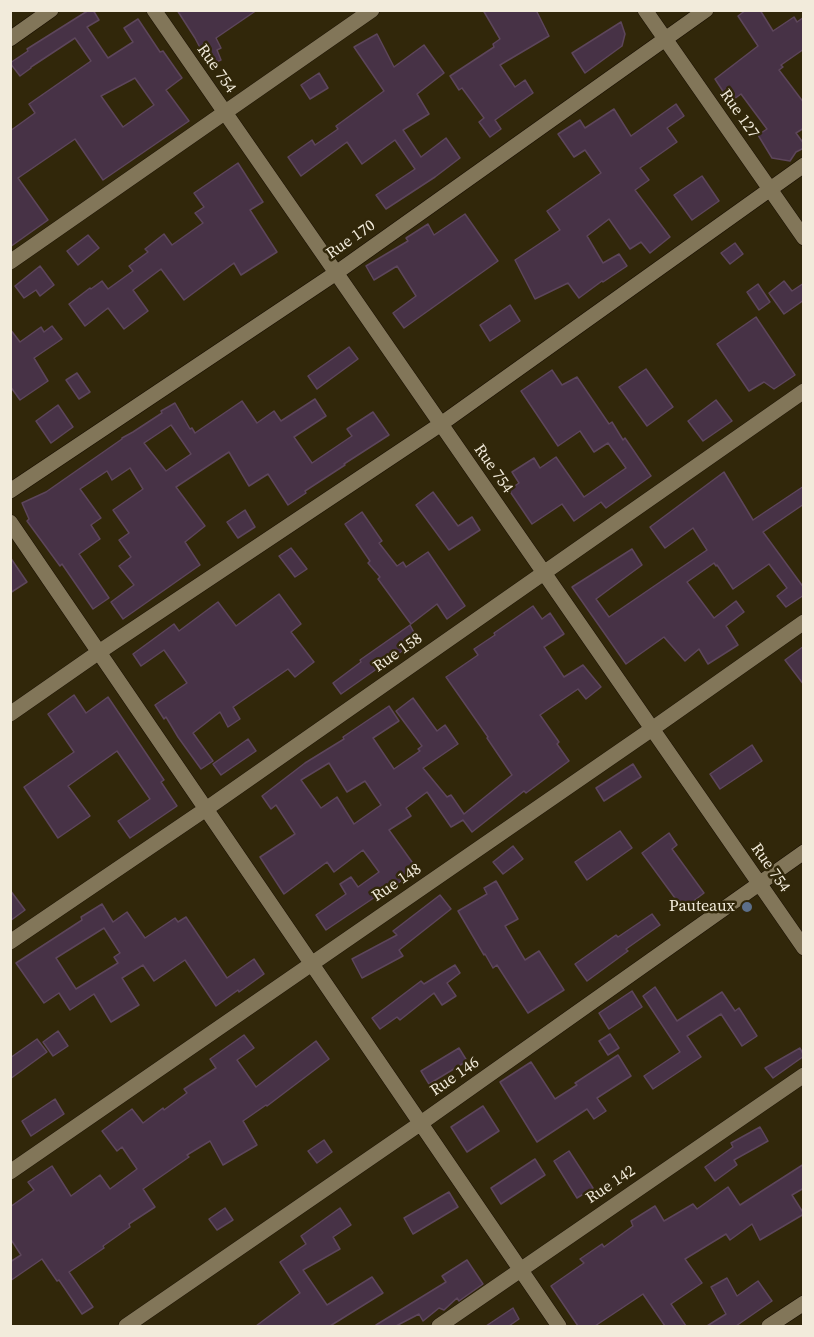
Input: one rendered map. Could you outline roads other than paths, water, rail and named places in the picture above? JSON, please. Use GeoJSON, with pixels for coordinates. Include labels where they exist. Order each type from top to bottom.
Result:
{"type":"FeatureCollection","features":[{"type":"Feature","properties":{"kind":"street"},"geometry":{"type":"LineString","coordinates":[[10,39],[51,10]]}},
{"type":"Feature","properties":{"kind":"street","name":"Rue 754"},"geometry":{"type":"LineString","coordinates":[[154,10],[804,948]]}},
{"type":"Feature","properties":{"kind":"street"},"geometry":{"type":"LineString","coordinates":[[10,262],[372,10]]}},
{"type":"Feature","properties":{"kind":"street","name":"Rue 127"},"geometry":{"type":"LineString","coordinates":[[645,10],[804,238]]}},
{"type":"Feature","properties":{"kind":"street","name":"Rue 170"},"geometry":{"type":"LineString","coordinates":[[10,490],[336,273],[706,10]]}},
{"type":"Feature","properties":{"kind":"street"},"geometry":{"type":"LineString","coordinates":[[10,714],[441,424],[804,165]]}},
{"type":"Feature","properties":{"kind":"street","name":"Rue 158"},"geometry":{"type":"LineString","coordinates":[[10,942],[206,809],[804,391]]}},
{"type":"Feature","properties":{"kind":"street"},"geometry":{"type":"LineString","coordinates":[[10,522],[559,1326]]}},
{"type":"Feature","properties":{"kind":"street","name":"Rue 148"},"geometry":{"type":"LineString","coordinates":[[10,1172],[804,622]]}},
{"type":"Feature","properties":{"kind":"street","name":"Rue 146"},"geometry":{"type":"LineString","coordinates":[[126,1326],[421,1124],[804,852]]}},
{"type":"Feature","properties":{"kind":"street","name":"Rue 142"},"geometry":{"type":"LineString","coordinates":[[439,1326],[804,1075]]}},
{"type":"Feature","properties":{"kind":"street"},"geometry":{"type":"LineString","coordinates":[[769,1326],[804,1303]]}},
{"type":"Feature","properties":{"kind":"place","name":"Pauteaux"},"geometry":{"type":"Point","coordinates":[747,907]}}]}
